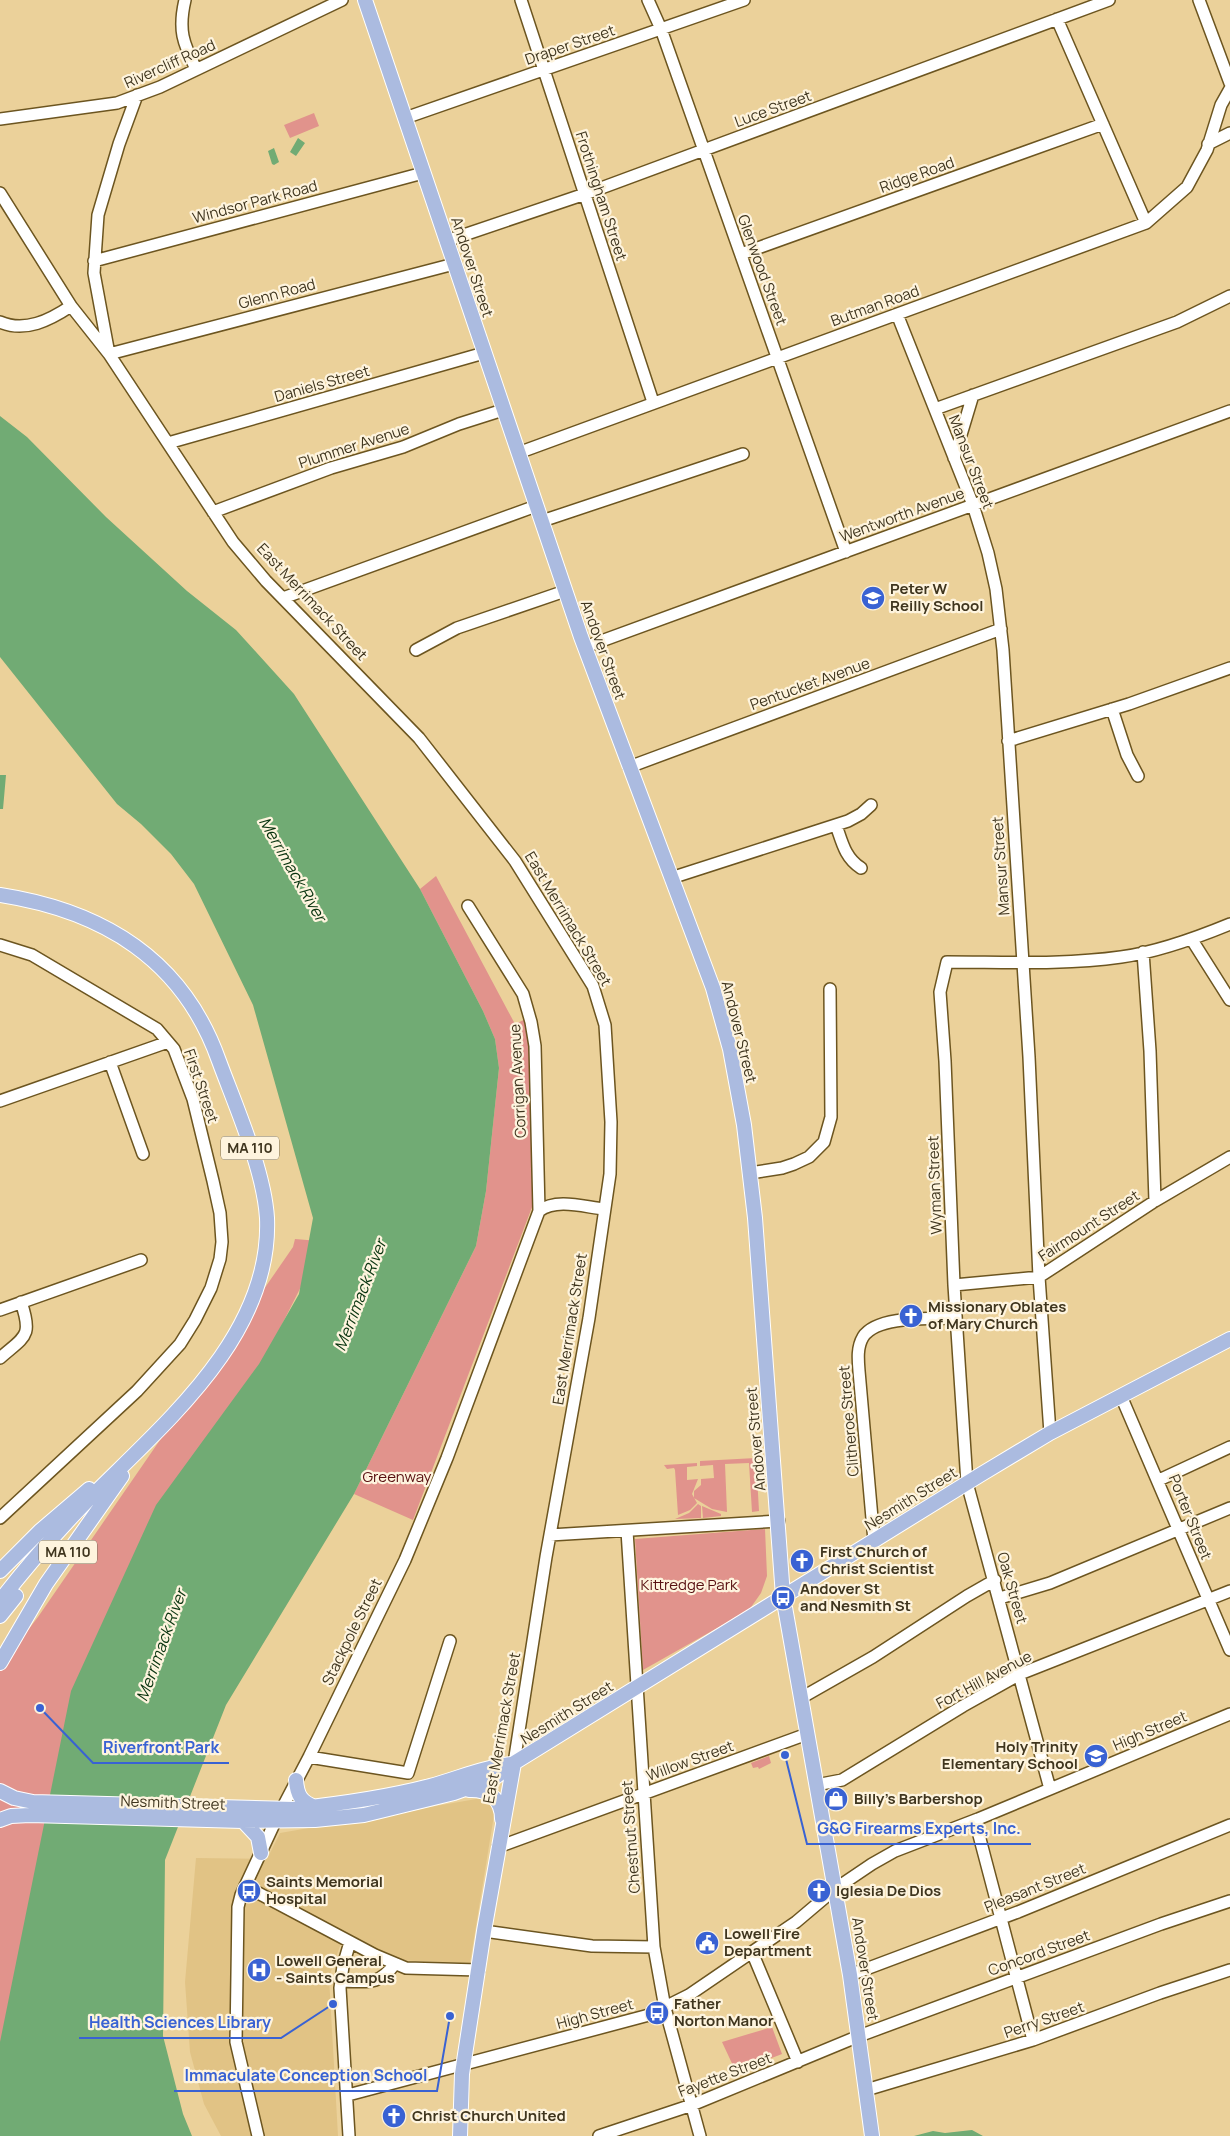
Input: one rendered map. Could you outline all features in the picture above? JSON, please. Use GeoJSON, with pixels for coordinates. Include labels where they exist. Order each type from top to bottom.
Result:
{"type":"FeatureCollection","features":[{"type":"Feature","properties":{"kind":"main road","name":"Andover Street"},"geometry":{"type":"LineString","coordinates":[[365,0],[585,647],[713,988],[725,1027],[741,1109],[750,1173],[779,1522],[783,1596],[850,1975],[872,2136]]}},
{"type":"Feature","properties":{"kind":"main road","name":"MA 110"},"geometry":{"type":"LineString","coordinates":[[0,895],[59,908],[99,924],[146,953],[171,976],[199,1015],[215,1049],[261,1182],[267,1215],[266,1251],[258,1286],[245,1318],[208,1374],[142,1446],[40,1592],[0,1663]]}},
{"type":"Feature","properties":{"kind":"main road","name":"Nesmith Street"},"geometry":{"type":"LineString","coordinates":[[215,1814],[243,1821],[275,1822],[364,1815],[465,1790],[493,1779],[514,1763],[1050,1433],[1230,1339]]}},
{"type":"Feature","properties":{"kind":"main road","name":"MA 110"},"geometry":{"type":"LineString","coordinates":[[0,1571],[58,1514],[142,1446]]}},
{"type":"Feature","properties":{"kind":"main road"},"geometry":{"type":"LineString","coordinates":[[0,1601],[85,1503],[142,1446]]}},
{"type":"Feature","properties":{"kind":"main road"},"geometry":{"type":"LineString","coordinates":[[0,1616],[21,1589],[93,1509],[142,1446]]}},
{"type":"Feature","properties":{"kind":"main road","name":"Nesmith Street"},"geometry":{"type":"LineString","coordinates":[[0,1820],[32,1808],[215,1814],[316,1807],[407,1792],[446,1782],[491,1766],[514,1763]]}},
{"type":"Feature","properties":{"kind":"main road","name":"East Merrimack Street"},"geometry":{"type":"LineString","coordinates":[[460,2136],[461,2090],[484,1931],[514,1763]]}},
{"type":"Feature","properties":{"kind":"main road"},"geometry":{"type":"LineString","coordinates":[[296,1780],[299,1797],[306,1804],[316,1807]]}},
{"type":"Feature","properties":{"kind":"main road"},"geometry":{"type":"LineString","coordinates":[[465,1790],[484,1791],[492,1795],[500,1807],[502,1827]]}},
{"type":"Feature","properties":{"kind":"main road","name":"Nesmith Street"},"geometry":{"type":"LineString","coordinates":[[0,1791],[32,1808]]}},
{"type":"Feature","properties":{"kind":"main road"},"geometry":{"type":"LineString","coordinates":[[243,1821],[258,1837],[261,1853]]}},
{"type":"Feature","properties":{"kind":"street"},"geometry":{"type":"LineString","coordinates":[[185,0],[181,33],[196,69]]}},
{"type":"Feature","properties":{"kind":"street","name":"Rivercliff Road"},"geometry":{"type":"LineString","coordinates":[[0,119],[118,103],[196,69],[342,0]]}},
{"type":"Feature","properties":{"kind":"street","name":"Frothingham Street"},"geometry":{"type":"LineString","coordinates":[[521,0],[653,402]]}},
{"type":"Feature","properties":{"kind":"street","name":"Glenwood Street"},"geometry":{"type":"LineString","coordinates":[[648,0],[661,29],[846,552]]}},
{"type":"Feature","properties":{"kind":"street","name":"Draper Street"},"geometry":{"type":"LineString","coordinates":[[405,118],[744,0]]}},
{"type":"Feature","properties":{"kind":"street","name":"Luce Street"},"geometry":{"type":"LineString","coordinates":[[446,241],[704,151],[1109,0]]}},
{"type":"Feature","properties":{"kind":"street"},"geometry":{"type":"LineString","coordinates":[[1199,0],[1230,84]]}},
{"type":"Feature","properties":{"kind":"street"},"geometry":{"type":"LineString","coordinates":[[1057,19],[1146,223]]}},
{"type":"Feature","properties":{"kind":"street","name":"Butman Road"},"geometry":{"type":"LineString","coordinates":[[518,452],[1146,223],[1187,187],[1208,144],[1221,105],[1230,89]]}},
{"type":"Feature","properties":{"kind":"street","name":"East Merrimack Street"},"geometry":{"type":"LineString","coordinates":[[137,95],[119,144],[98,215],[94,273],[109,354],[233,542],[283,598],[419,738],[515,861],[593,986],[605,1025],[612,1137],[610,1174],[589,1318],[550,1535],[514,1763]]}},
{"type":"Feature","properties":{"kind":"street","name":"Ridge Road"},"geometry":{"type":"LineString","coordinates":[[741,254],[1103,124]]}},
{"type":"Feature","properties":{"kind":"street"},"geometry":{"type":"LineString","coordinates":[[1208,144],[1230,133]]}},
{"type":"Feature","properties":{"kind":"street","name":"Windsor Park Road"},"geometry":{"type":"LineString","coordinates":[[94,261],[423,172]]}},
{"type":"Feature","properties":{"kind":"street"},"geometry":{"type":"LineString","coordinates":[[0,193],[71,306],[109,354]]}},
{"type":"Feature","properties":{"kind":"street","name":"Glenn Road"},"geometry":{"type":"LineString","coordinates":[[109,354],[454,264]]}},
{"type":"Feature","properties":{"kind":"street"},"geometry":{"type":"LineString","coordinates":[[935,409],[1177,322],[1230,296]]}},
{"type":"Feature","properties":{"kind":"street"},"geometry":{"type":"LineString","coordinates":[[0,322],[12,328],[36,324],[58,315],[71,306]]}},
{"type":"Feature","properties":{"kind":"street","name":"Mansur Street"},"geometry":{"type":"LineString","coordinates":[[897,314],[973,505],[988,553],[996,589],[1001,629],[1023,962],[1039,1277],[1050,1433]]}},
{"type":"Feature","properties":{"kind":"street","name":"Daniels Street"},"geometry":{"type":"LineString","coordinates":[[168,443],[484,353]]}},
{"type":"Feature","properties":{"kind":"street"},"geometry":{"type":"LineString","coordinates":[[954,458],[973,395]]}},
{"type":"Feature","properties":{"kind":"street","name":"Plummer Avenue"},"geometry":{"type":"LineString","coordinates":[[214,512],[331,468],[403,447],[459,424],[503,410]]}},
{"type":"Feature","properties":{"kind":"street","name":"Wentworth Avenue"},"geometry":{"type":"LineString","coordinates":[[585,647],[1230,411]]}},
{"type":"Feature","properties":{"kind":"street"},"geometry":{"type":"LineString","coordinates":[[542,521],[743,454]]}},
{"type":"Feature","properties":{"kind":"street"},"geometry":{"type":"LineString","coordinates":[[283,598],[536,506]]}},
{"type":"Feature","properties":{"kind":"street"},"geometry":{"type":"LineString","coordinates":[[416,650],[457,628],[566,591]]}},
{"type":"Feature","properties":{"kind":"street","name":"Pentucket Avenue"},"geometry":{"type":"LineString","coordinates":[[629,767],[1001,629]]}},
{"type":"Feature","properties":{"kind":"street"},"geometry":{"type":"LineString","coordinates":[[1008,741],[1112,709],[1230,668]]}},
{"type":"Feature","properties":{"kind":"street"},"geometry":{"type":"LineString","coordinates":[[1112,709],[1127,756],[1138,776]]}},
{"type":"Feature","properties":{"kind":"street"},"geometry":{"type":"LineString","coordinates":[[671,878],[836,825],[861,814],[871,805]]}},
{"type":"Feature","properties":{"kind":"street"},"geometry":{"type":"LineString","coordinates":[[836,825],[852,863],[861,868]]}},
{"type":"Feature","properties":{"kind":"street","name":"Corrigan Avenue"},"geometry":{"type":"LineString","coordinates":[[468,906],[523,994],[532,1022],[535,1046],[540,1212]]}},
{"type":"Feature","properties":{"kind":"street"},"geometry":{"type":"LineString","coordinates":[[1023,962],[1072,962],[1124,957],[1192,940],[1230,924]]}},
{"type":"Feature","properties":{"kind":"street"},"geometry":{"type":"LineString","coordinates":[[1192,940],[1230,1000]]}},
{"type":"Feature","properties":{"kind":"street","name":"First Street"},"geometry":{"type":"LineString","coordinates":[[0,945],[32,955],[157,1028],[174,1049],[193,1099],[220,1213],[222,1242],[216,1274],[195,1320],[167,1359],[137,1391],[0,1518]]}},
{"type":"Feature","properties":{"kind":"street"},"geometry":{"type":"LineString","coordinates":[[1143,952],[1150,1051],[1155,1201]]}},
{"type":"Feature","properties":{"kind":"street","name":"Wyman Street"},"geometry":{"type":"LineString","coordinates":[[967,1483],[954,1285],[945,1061],[940,992],[947,962],[1023,962]]}},
{"type":"Feature","properties":{"kind":"street"},"geometry":{"type":"LineString","coordinates":[[750,1173],[782,1168],[794,1164],[809,1157],[824,1142],[831,1117],[830,990]]}},
{"type":"Feature","properties":{"kind":"street"},"geometry":{"type":"LineString","coordinates":[[0,1101],[168,1042]]}},
{"type":"Feature","properties":{"kind":"street"},"geometry":{"type":"LineString","coordinates":[[110,1062],[142,1154]]}},
{"type":"Feature","properties":{"kind":"street","name":"Fairmount Street"},"geometry":{"type":"LineString","coordinates":[[954,1285],[1039,1277],[1155,1201],[1230,1157]]}},
{"type":"Feature","properties":{"kind":"street"},"geometry":{"type":"LineString","coordinates":[[540,1212],[544,1208],[561,1204],[604,1209]]}},
{"type":"Feature","properties":{"kind":"street","name":"Stackpole Street"},"geometry":{"type":"LineString","coordinates":[[258,2136],[238,2054],[235,2031],[238,1907],[245,1886],[275,1822],[309,1757],[405,1560],[436,1486],[540,1212]]}},
{"type":"Feature","properties":{"kind":"street"},"geometry":{"type":"LineString","coordinates":[[0,1310],[141,1260]]}},
{"type":"Feature","properties":{"kind":"street"},"geometry":{"type":"LineString","coordinates":[[0,1358],[28,1329],[28,1322],[21,1302]]}},
{"type":"Feature","properties":{"kind":"street","name":"Clitheroe Street"},"geometry":{"type":"LineString","coordinates":[[874,1541],[859,1371],[859,1348],[862,1338],[867,1332],[881,1324],[956,1318]]}},
{"type":"Feature","properties":{"kind":"street","name":"Porter Street"},"geometry":{"type":"LineString","coordinates":[[1122,1396],[1230,1650]]}},
{"type":"Feature","properties":{"kind":"street"},"geometry":{"type":"LineString","coordinates":[[1159,1480],[1230,1447]]}},
{"type":"Feature","properties":{"kind":"street","name":"Oak Street"},"geometry":{"type":"LineString","coordinates":[[967,1483],[1000,1598],[1050,1789]]}},
{"type":"Feature","properties":{"kind":"street"},"geometry":{"type":"LineString","coordinates":[[1000,1598],[1050,1582],[1230,1508]]}},
{"type":"Feature","properties":{"kind":"street"},"geometry":{"type":"LineString","coordinates":[[550,1535],[779,1522]]}},
{"type":"Feature","properties":{"kind":"street","name":"Chestnut Street"},"geometry":{"type":"LineString","coordinates":[[627,1530],[654,1947],[664,2008],[700,2136]]}},
{"type":"Feature","properties":{"kind":"street"},"geometry":{"type":"LineString","coordinates":[[801,1698],[873,1657],[966,1596],[995,1580]]}},
{"type":"Feature","properties":{"kind":"street","name":"Fort Hill Avenue"},"geometry":{"type":"LineString","coordinates":[[816,1785],[842,1780],[963,1706],[1020,1674],[1230,1591]]}},
{"type":"Feature","properties":{"kind":"street"},"geometry":{"type":"LineString","coordinates":[[309,1757],[408,1773],[450,1641]]}},
{"type":"Feature","properties":{"kind":"street","name":"High Street"},"geometry":{"type":"LineString","coordinates":[[348,2095],[649,2015],[690,1995],[796,1922],[835,1889],[895,1851],[975,1820],[1230,1714]]}},
{"type":"Feature","properties":{"kind":"street","name":"Willow Street"},"geometry":{"type":"LineString","coordinates":[[498,1847],[807,1734]]}},
{"type":"Feature","properties":{"kind":"street"},"geometry":{"type":"LineString","coordinates":[[975,1820],[1032,2040]]}},
{"type":"Feature","properties":{"kind":"street","name":"Pleasant Street"},"geometry":{"type":"LineString","coordinates":[[850,1975],[1001,1918],[1230,1825]]}},
{"type":"Feature","properties":{"kind":"street"},"geometry":{"type":"LineString","coordinates":[[245,1886],[395,1964],[417,1970],[479,1970]]}},
{"type":"Feature","properties":{"kind":"street","name":"Concord Street"},"geometry":{"type":"LineString","coordinates":[[859,2036],[1161,1924],[1230,1901]]}},
{"type":"Feature","properties":{"kind":"street"},"geometry":{"type":"LineString","coordinates":[[484,1931],[592,1946],[654,1947]]}},
{"type":"Feature","properties":{"kind":"street"},"geometry":{"type":"LineString","coordinates":[[349,2136],[340,1981],[350,1942]]}},
{"type":"Feature","properties":{"kind":"street"},"geometry":{"type":"LineString","coordinates":[[752,1952],[798,2062]]}},
{"type":"Feature","properties":{"kind":"street"},"geometry":{"type":"LineString","coordinates":[[340,1981],[378,1980],[385,1976],[395,1964]]}},
{"type":"Feature","properties":{"kind":"street","name":"Perry Street"},"geometry":{"type":"LineString","coordinates":[[866,2090],[1032,2040],[1160,1993],[1230,1970]]}},
{"type":"Feature","properties":{"kind":"street","name":"Fayette Street"},"geometry":{"type":"LineString","coordinates":[[598,2136],[692,2105],[859,2036]]}},
{"type":"Feature","properties":{"kind":"shaded area","name":"Lowell General - Saints Campus"},"geometry":{"type":"Polygon","coordinates":[[[482,1798],[493,1805],[494,1815],[470,1963],[392,1960],[345,1932],[329,1977],[338,2136],[221,2136],[204,2104],[190,2052],[185,1982],[196,1858],[267,1859],[280,1833],[482,1798]]]}},
{"type":"Feature","properties":{"kind":"green space"},"geometry":{"type":"Polygon","coordinates":[[[314,113],[319,126],[290,138],[284,125],[314,113]]]}},
{"type":"Feature","properties":{"kind":"green space","name":"Greenway"},"geometry":{"type":"Polygon","coordinates":[[[436,876],[515,1024],[528,1018],[534,1202],[413,1520],[354,1494],[476,1246],[486,1191],[499,1068],[495,1039],[483,1011],[420,889],[436,876]]]}},
{"type":"Feature","properties":{"kind":"green space"},"geometry":{"type":"Polygon","coordinates":[[[295,1239],[319,1241],[315,1259],[268,1352],[0,2116],[0,1667],[38,1617],[293,1247],[295,1239]]]}},
{"type":"Feature","properties":{"kind":"green space"},"geometry":{"type":"Polygon","coordinates":[[[756,1458],[759,1511],[752,1512],[749,1463],[725,1464],[727,1512],[712,1509],[694,1498],[694,1491],[701,1485],[701,1479],[714,1478],[713,1465],[700,1466],[700,1461],[756,1458]]]}},
{"type":"Feature","properties":{"kind":"green space"},"geometry":{"type":"Polygon","coordinates":[[[697,1463],[697,1466],[687,1467],[687,1480],[698,1479],[692,1494],[697,1503],[690,1510],[678,1515],[675,1470],[674,1468],[667,1469],[664,1465],[697,1463]]]}},
{"type":"Feature","properties":{"kind":"green space"},"geometry":{"type":"Polygon","coordinates":[[[698,1504],[701,1506],[701,1518],[675,1519],[689,1513],[698,1504]]]}},
{"type":"Feature","properties":{"kind":"green space"},"geometry":{"type":"Polygon","coordinates":[[[702,1506],[721,1514],[721,1516],[703,1518],[702,1506]]]}},
{"type":"Feature","properties":{"kind":"green space","name":"Kittredge Park"},"geometry":{"type":"Polygon","coordinates":[[[765,1529],[767,1576],[761,1593],[749,1610],[643,1670],[635,1539],[765,1529]]]}},
{"type":"Feature","properties":{"kind":"green space"},"geometry":{"type":"Polygon","coordinates":[[[769,1756],[771,1763],[759,1769],[758,1767],[753,1768],[751,1763],[769,1756]]]}},
{"type":"Feature","properties":{"kind":"green space"},"geometry":{"type":"Polygon","coordinates":[[[772,2027],[782,2054],[736,2072],[722,2042],[772,2027]]]}},
{"type":"Feature","properties":{"kind":"water"},"geometry":{"type":"Polygon","coordinates":[[[298,138],[305,143],[296,156],[290,152],[298,138]]]}},
{"type":"Feature","properties":{"kind":"water"},"geometry":{"type":"Polygon","coordinates":[[[274,148],[279,162],[274,165],[268,151],[274,148]]]}},
{"type":"Feature","properties":{"kind":"water","name":"Merrimack River"},"geometry":{"type":"Polygon","coordinates":[[[0,416],[27,437],[106,517],[187,591],[236,630],[294,694],[420,889],[483,1011],[495,1039],[499,1068],[486,1191],[476,1246],[354,1494],[226,1705],[165,1860],[163,2036],[183,2114],[192,2136],[0,2136],[0,2042],[71,1691],[156,1505],[259,1364],[299,1294],[313,1218],[253,1005],[194,884],[171,854],[141,824],[117,804],[0,657],[0,416]]]}},
{"type":"Feature","properties":{"kind":"water"},"geometry":{"type":"Polygon","coordinates":[[[0,775],[6,775],[3,809],[0,809],[0,775]]]}},
{"type":"Feature","properties":{"kind":"water"},"geometry":{"type":"Polygon","coordinates":[[[972,2130],[983,2136],[914,2136],[933,2131],[945,2133],[972,2130]]]}},
{"type":"Feature","properties":{"kind":"place","name":"Peter W Reilly School"},"geometry":{"type":"Point","coordinates":[873,598]}},
{"type":"Feature","properties":{"kind":"place","name":"Missionary Oblates of Mary Church"},"geometry":{"type":"Point","coordinates":[911,1316]}},
{"type":"Feature","properties":{"kind":"place","name":"First Church of Christ Scientist"},"geometry":{"type":"Point","coordinates":[802,1561]}},
{"type":"Feature","properties":{"kind":"place","name":"Andover St and Nesmith St"},"geometry":{"type":"Point","coordinates":[783,1598]}},
{"type":"Feature","properties":{"kind":"place","name":"Riverfront Park"},"geometry":{"type":"Point","coordinates":[40,1708]}},
{"type":"Feature","properties":{"kind":"place","name":"G&G Firearms Experts, Inc."},"geometry":{"type":"Point","coordinates":[785,1755]}},
{"type":"Feature","properties":{"kind":"place","name":"Holy Trinity Elementary School"},"geometry":{"type":"Point","coordinates":[1096,1756]}},
{"type":"Feature","properties":{"kind":"place","name":"Billy's Barbershop"},"geometry":{"type":"Point","coordinates":[836,1799]}},
{"type":"Feature","properties":{"kind":"place","name":"Saints Memorial Hospital"},"geometry":{"type":"Point","coordinates":[249,1891]}},
{"type":"Feature","properties":{"kind":"place","name":"Iglesia De Dios"},"geometry":{"type":"Point","coordinates":[819,1891]}},
{"type":"Feature","properties":{"kind":"place","name":"Lowell Fire Department"},"geometry":{"type":"Point","coordinates":[707,1943]}},
{"type":"Feature","properties":{"kind":"place","name":"Lowell General - Saints Campus"},"geometry":{"type":"Point","coordinates":[259,1970]}},
{"type":"Feature","properties":{"kind":"place","name":"Health Sciences Library"},"geometry":{"type":"Point","coordinates":[333,2004]}},
{"type":"Feature","properties":{"kind":"place","name":"Father Norton Manor"},"geometry":{"type":"Point","coordinates":[657,2013]}},
{"type":"Feature","properties":{"kind":"place","name":"Immaculate Conception School"},"geometry":{"type":"Point","coordinates":[450,2016]}},
{"type":"Feature","properties":{"kind":"place","name":"Christ Church United"},"geometry":{"type":"Point","coordinates":[394,2116]}}]}
